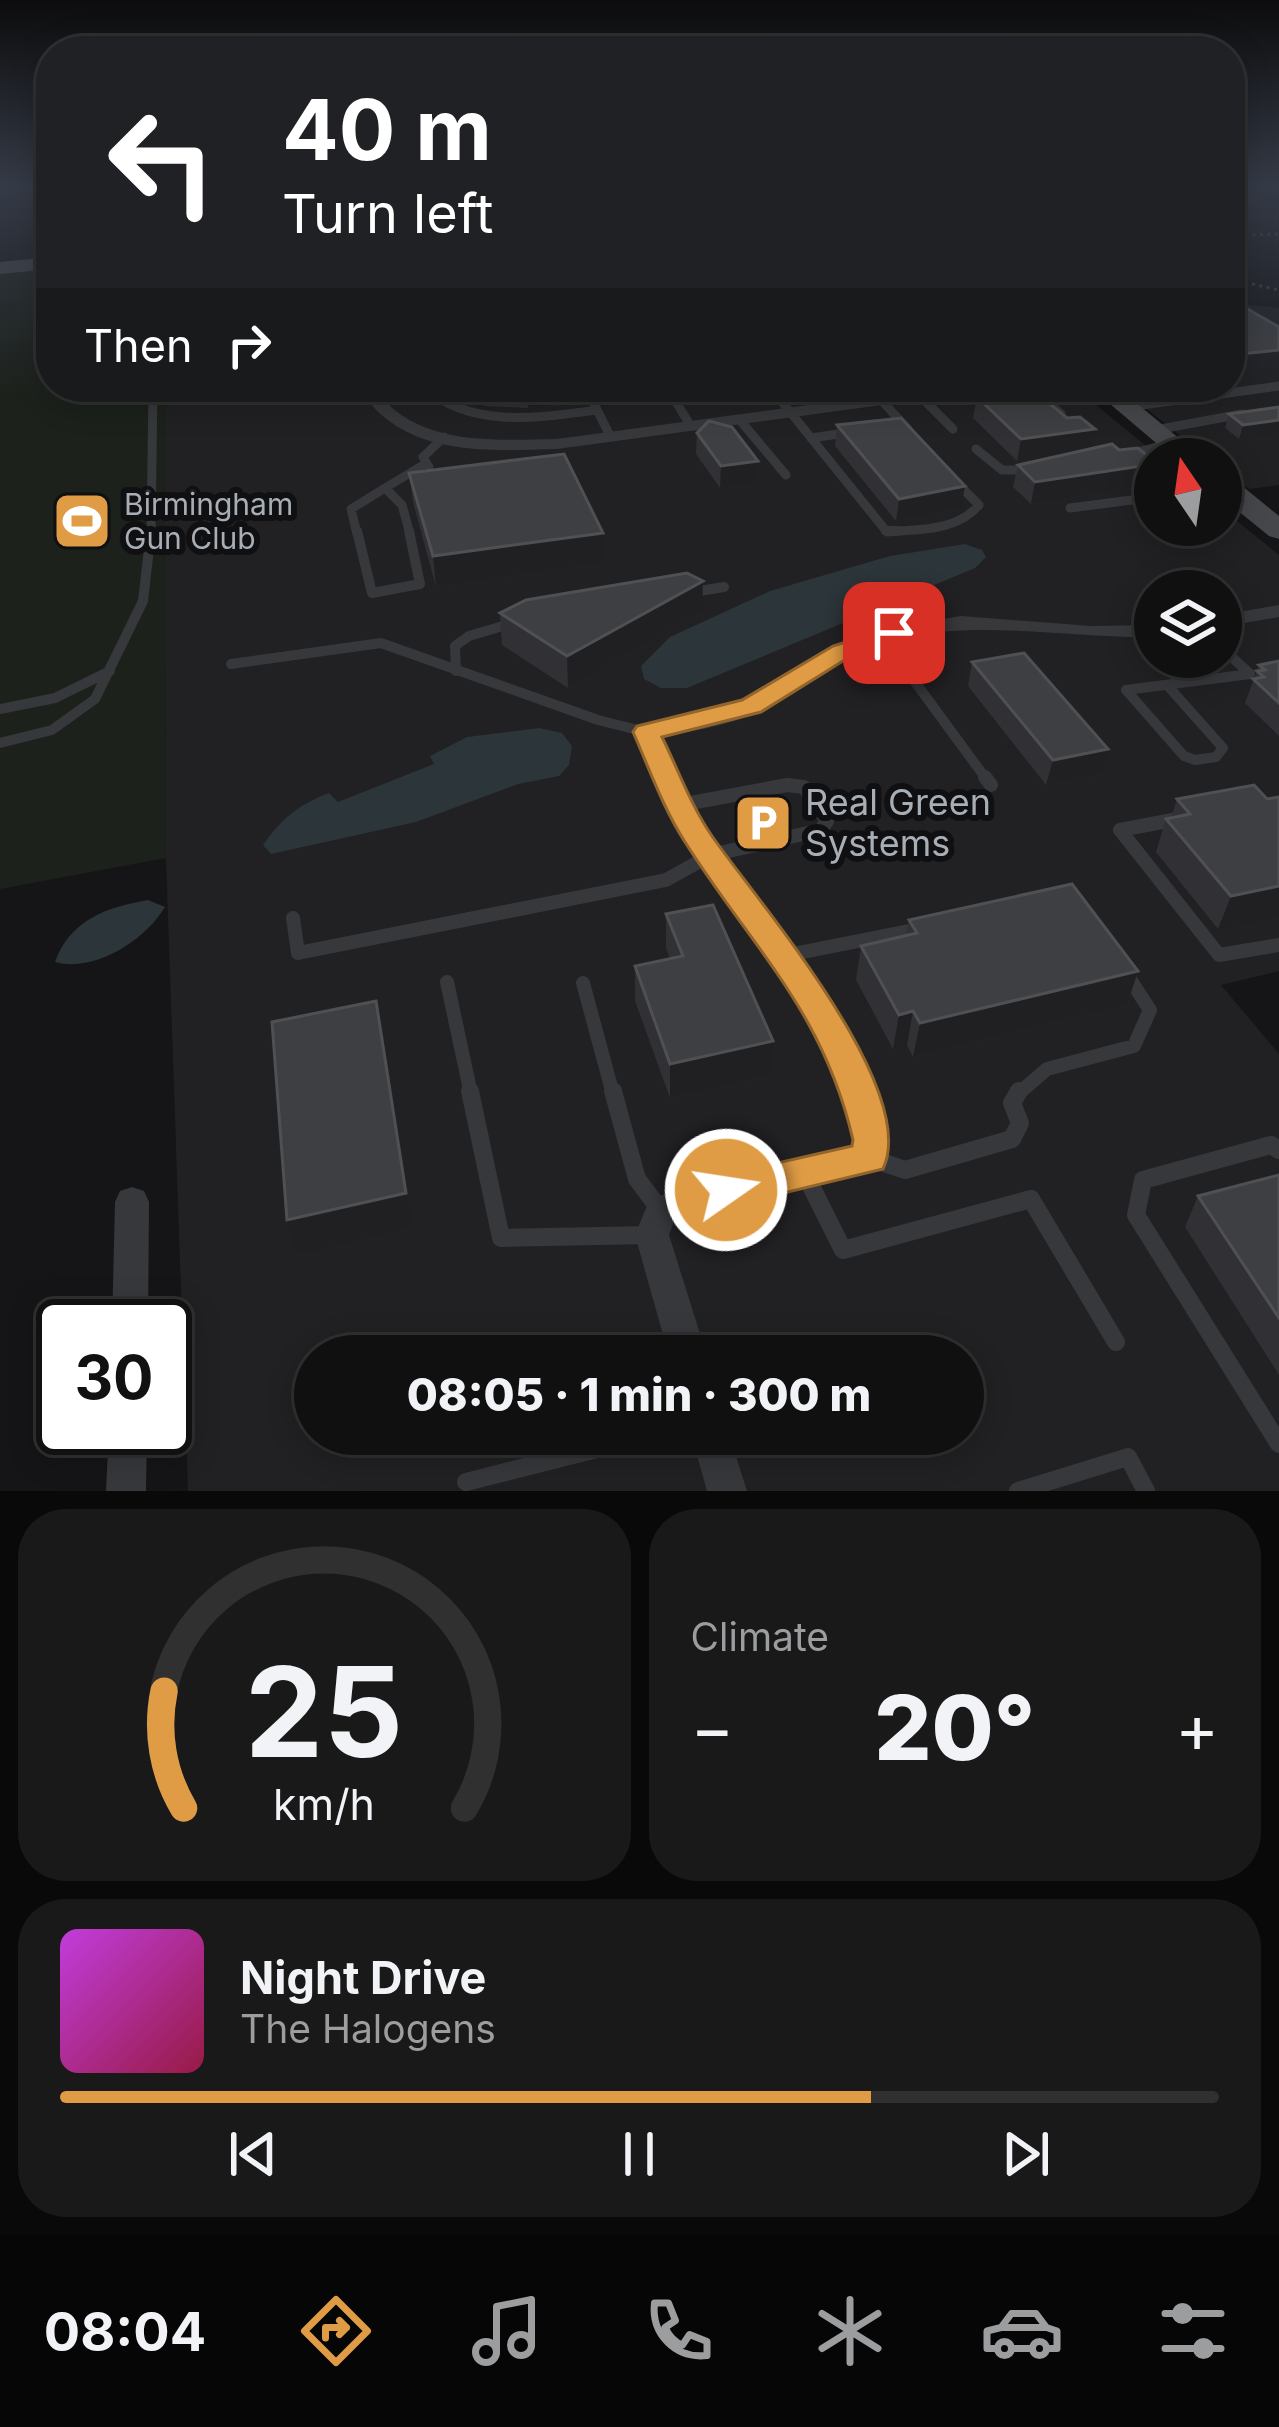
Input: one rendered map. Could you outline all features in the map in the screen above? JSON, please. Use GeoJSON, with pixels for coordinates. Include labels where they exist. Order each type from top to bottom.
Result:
{"type":"FeatureCollection","features":[{"type":"Feature","properties":{"kind":"main road"},"geometry":{"type":"LineString","coordinates":[[0,268],[36,264]]}},
{"type":"Feature","properties":{"kind":"main road"},"geometry":{"type":"LineString","coordinates":[[1120,402],[1165,438]]}},
{"type":"Feature","properties":{"kind":"main road"},"geometry":{"type":"LineString","coordinates":[[1242,500],[1279,530]]}},
{"type":"Feature","properties":{"kind":"street"},"geometry":{"type":"LineString","coordinates":[[375,402],[398,422],[444,436],[544,450],[610,436],[858,402]]}},
{"type":"Feature","properties":{"kind":"street"},"geometry":{"type":"LineString","coordinates":[[1242,617],[1279,611]]}},
{"type":"Feature","properties":{"kind":"street"},"geometry":{"type":"LineString","coordinates":[[646,732],[712,720],[752,706],[842,651],[882,638],[961,622],[1134,632]]}},
{"type":"Feature","properties":{"kind":"street"},"geometry":{"type":"LineString","coordinates":[[683,1335],[657,1224],[686,1199],[870,1158]]}},
{"type":"Feature","properties":{"kind":"street"},"geometry":{"type":"LineString","coordinates":[[130,1299],[132,1202]]}},
{"type":"Feature","properties":{"kind":"street"},"geometry":{"type":"LineString","coordinates":[[126,1491],[127,1455]]}},
{"type":"Feature","properties":{"kind":"street"},"geometry":{"type":"LineString","coordinates":[[716,1455],[727,1491]]}},
{"type":"Feature","properties":{"kind":"lane"},"geometry":{"type":"LineString","coordinates":[[1245,391],[1279,386]]}},
{"type":"Feature","properties":{"kind":"lane"},"geometry":{"type":"LineString","coordinates":[[0,743],[52,730],[95,699],[143,601],[151,537],[153,402]]}},
{"type":"Feature","properties":{"kind":"lane"},"geometry":{"type":"LineString","coordinates":[[445,402],[494,416],[596,410]]}},
{"type":"Feature","properties":{"kind":"lane"},"geometry":{"type":"LineString","coordinates":[[593,402],[610,436]]}},
{"type":"Feature","properties":{"kind":"lane"},"geometry":{"type":"LineString","coordinates":[[676,402],[690,425]]}},
{"type":"Feature","properties":{"kind":"lane"},"geometry":{"type":"LineString","coordinates":[[780,402],[887,532],[960,522],[975,513],[979,505],[944,467]]}},
{"type":"Feature","properties":{"kind":"lane"},"geometry":{"type":"LineString","coordinates":[[883,402],[918,440]]}},
{"type":"Feature","properties":{"kind":"lane"},"geometry":{"type":"LineString","coordinates":[[923,402],[953,429]]}},
{"type":"Feature","properties":{"kind":"lane"},"geometry":{"type":"LineString","coordinates":[[1047,402],[1061,414]]}},
{"type":"Feature","properties":{"kind":"lane"},"geometry":{"type":"LineString","coordinates":[[1126,407],[1162,402]]}},
{"type":"Feature","properties":{"kind":"lane"},"geometry":{"type":"LineString","coordinates":[[1188,438],[1252,413]]}},
{"type":"Feature","properties":{"kind":"lane"},"geometry":{"type":"LineString","coordinates":[[739,418],[785,475]]}},
{"type":"Feature","properties":{"kind":"lane"},"geometry":{"type":"LineString","coordinates":[[881,428],[904,425]]}},
{"type":"Feature","properties":{"kind":"lane"},"geometry":{"type":"LineString","coordinates":[[812,438],[858,431]]}},
{"type":"Feature","properties":{"kind":"lane"},"geometry":{"type":"LineString","coordinates":[[444,436],[423,458],[447,476]]}},
{"type":"Feature","properties":{"kind":"lane"},"geometry":{"type":"LineString","coordinates":[[976,449],[1002,470],[1052,467]]}},
{"type":"Feature","properties":{"kind":"lane"},"geometry":{"type":"LineString","coordinates":[[1118,458],[1134,454]]}},
{"type":"Feature","properties":{"kind":"lane"},"geometry":{"type":"LineString","coordinates":[[383,486],[402,505],[422,573],[420,584],[372,593],[351,508],[383,486],[425,464]]}},
{"type":"Feature","properties":{"kind":"lane"},"geometry":{"type":"LineString","coordinates":[[1070,508],[1134,500]]}},
{"type":"Feature","properties":{"kind":"lane"},"geometry":{"type":"LineString","coordinates":[[677,594],[724,587]]}},
{"type":"Feature","properties":{"kind":"lane"},"geometry":{"type":"LineString","coordinates":[[456,671],[455,646],[469,636],[538,618]]}},
{"type":"Feature","properties":{"kind":"lane"},"geometry":{"type":"LineString","coordinates":[[882,638],[991,785]]}},
{"type":"Feature","properties":{"kind":"lane"},"geometry":{"type":"LineString","coordinates":[[231,664],[381,643],[646,732],[680,806],[711,855],[803,980],[858,1086],[872,1140],[870,1158],[905,1170],[1012,1139],[1020,1123],[1012,1103],[1018,1087],[1047,1069],[1134,1046],[1150,1010],[1114,956]]}},
{"type":"Feature","properties":{"kind":"lane"},"geometry":{"type":"LineString","coordinates":[[0,709],[55,698],[111,670]]}},
{"type":"Feature","properties":{"kind":"lane"},"geometry":{"type":"LineString","coordinates":[[1167,685],[1222,748],[1216,757],[1195,760],[1184,756],[1126,690],[1220,678]]}},
{"type":"Feature","properties":{"kind":"lane"},"geometry":{"type":"LineString","coordinates":[[293,918],[298,953],[666,880],[711,855],[821,830],[827,821],[804,787],[788,785],[680,806]]}},
{"type":"Feature","properties":{"kind":"lane"},"geometry":{"type":"LineString","coordinates":[[1188,817],[1120,830],[1219,956],[1279,945]]}},
{"type":"Feature","properties":{"kind":"lane"},"geometry":{"type":"LineString","coordinates":[[783,956],[934,926]]}},
{"type":"Feature","properties":{"kind":"lane"},"geometry":{"type":"LineString","coordinates":[[447,982],[501,1238],[657,1224],[637,1179],[583,983]]}},
{"type":"Feature","properties":{"kind":"lane"},"geometry":{"type":"LineString","coordinates":[[1279,1150],[1271,1145],[1143,1180],[1136,1215],[1279,1444]]}},
{"type":"Feature","properties":{"kind":"lane"},"geometry":{"type":"LineString","coordinates":[[805,1173],[843,1250],[1031,1199],[1117,1342]]}},
{"type":"Feature","properties":{"kind":"lane"},"geometry":{"type":"LineString","coordinates":[[466,1482],[573,1455]]}},
{"type":"Feature","properties":{"kind":"lane"},"geometry":{"type":"LineString","coordinates":[[1018,1491],[1128,1457],[1146,1491]]}},
{"type":"Feature","properties":{"kind":"path"},"geometry":{"type":"LineString","coordinates":[[1245,282],[1279,290]]}},
{"type":"Feature","properties":{"kind":"shaded area","name":"Birmingham Gun Club"},"geometry":{"type":"Polygon","coordinates":[[[36,265],[36,402],[164,402],[166,858],[0,889],[0,269],[36,265]]]}},
{"type":"Feature","properties":{"kind":"shaded area"},"geometry":{"type":"Polygon","coordinates":[[[1245,305],[1279,308],[1279,485],[1249,489],[1242,484],[1242,438],[1183,438],[1138,402],[1245,402],[1245,305]]]}},
{"type":"Feature","properties":{"kind":"shaded area"},"geometry":{"type":"Polygon","coordinates":[[[164,402],[1092,402],[1136,438],[1134,546],[1242,546],[1242,525],[1279,555],[1279,971],[1221,985],[1279,1054],[1279,1491],[188,1491],[192,1299],[181,1299],[166,858],[164,402]]]}},
{"type":"Feature","properties":{"kind":"shaded area"},"geometry":{"type":"Polygon","coordinates":[[[965,544],[982,550],[986,557],[975,568],[687,688],[661,688],[644,679],[641,666],[670,637],[770,591],[890,556],[965,544]]]}},
{"type":"Feature","properties":{"kind":"shaded area"},"geometry":{"type":"Polygon","coordinates":[[[539,728],[562,733],[572,746],[569,765],[559,776],[518,784],[416,822],[271,854],[263,845],[292,813],[329,793],[338,802],[434,764],[430,756],[467,737],[539,728]]]}},
{"type":"Feature","properties":{"kind":"shaded area"},"geometry":{"type":"Polygon","coordinates":[[[148,900],[165,907],[132,942],[86,963],[55,962],[70,936],[92,918],[148,900]]]}},
{"type":"Feature","properties":{"kind":"building"},"geometry":{"type":"Polygon","coordinates":[[[1245,308],[1279,327],[1279,350],[1245,353],[1245,308]]]}},
{"type":"Feature","properties":{"kind":"building"},"geometry":{"type":"Polygon","coordinates":[[[982,402],[1047,402],[1067,418],[1080,417],[1095,429],[1021,439],[982,402]]]}},
{"type":"Feature","properties":{"kind":"building"},"geometry":{"type":"Polygon","coordinates":[[[1279,407],[1279,420],[1243,425],[1229,414],[1279,407]]]}},
{"type":"Feature","properties":{"kind":"building"},"geometry":{"type":"Polygon","coordinates":[[[901,418],[965,486],[899,499],[837,425],[901,418]]]}},
{"type":"Feature","properties":{"kind":"building"},"geometry":{"type":"Polygon","coordinates":[[[709,421],[732,427],[758,461],[721,466],[697,433],[709,421]]]}},
{"type":"Feature","properties":{"kind":"building"},"geometry":{"type":"Polygon","coordinates":[[[1112,444],[1119,450],[1134,448],[1134,467],[1035,482],[1018,465],[1112,444]]]}},
{"type":"Feature","properties":{"kind":"building"},"geometry":{"type":"Polygon","coordinates":[[[564,454],[603,533],[433,556],[409,473],[564,454]]]}},
{"type":"Feature","properties":{"kind":"building"},"geometry":{"type":"Polygon","coordinates":[[[687,573],[703,581],[567,656],[500,613],[526,600],[687,573]]]}},
{"type":"Feature","properties":{"kind":"building"},"geometry":{"type":"Polygon","coordinates":[[[1024,653],[1108,749],[1053,760],[972,662],[1024,653]]]}},
{"type":"Feature","properties":{"kind":"building"},"geometry":{"type":"Polygon","coordinates":[[[1279,661],[1279,703],[1253,679],[1264,677],[1257,671],[1265,670],[1259,665],[1279,661]]]}},
{"type":"Feature","properties":{"kind":"building"},"geometry":{"type":"Polygon","coordinates":[[[1254,785],[1267,799],[1279,797],[1279,886],[1231,896],[1166,819],[1190,814],[1177,799],[1254,785]]]}},
{"type":"Feature","properties":{"kind":"building"},"geometry":{"type":"Polygon","coordinates":[[[1072,884],[1138,971],[920,1023],[913,1011],[899,1015],[861,946],[917,933],[909,920],[1072,884]]]}},
{"type":"Feature","properties":{"kind":"building"},"geometry":{"type":"Polygon","coordinates":[[[713,905],[773,1041],[670,1064],[635,966],[683,956],[666,914],[713,905]]]}},
{"type":"Feature","properties":{"kind":"building"},"geometry":{"type":"Polygon","coordinates":[[[376,1001],[406,1193],[287,1220],[272,1022],[376,1001]]]}},
{"type":"Feature","properties":{"kind":"building"},"geometry":{"type":"Polygon","coordinates":[[[1279,1175],[1279,1318],[1198,1196],[1279,1175]]]}},
{"type":"Feature","properties":{"kind":"place","name":"Birmingham Gun Club"},"geometry":{"type":"Point","coordinates":[82,521]}},
{"type":"Feature","properties":{"kind":"place","name":"Real Green Systems"},"geometry":{"type":"Point","coordinates":[763,823]}},
{"type":"Feature","properties":{"kind":"route"},"geometry":{"type":"LineString","coordinates":[[726,1190],[870,1158],[872,1140],[858,1086],[803,980],[696,836],[646,732],[712,720],[752,706],[790,687],[842,651],[894,633]]}}]}
